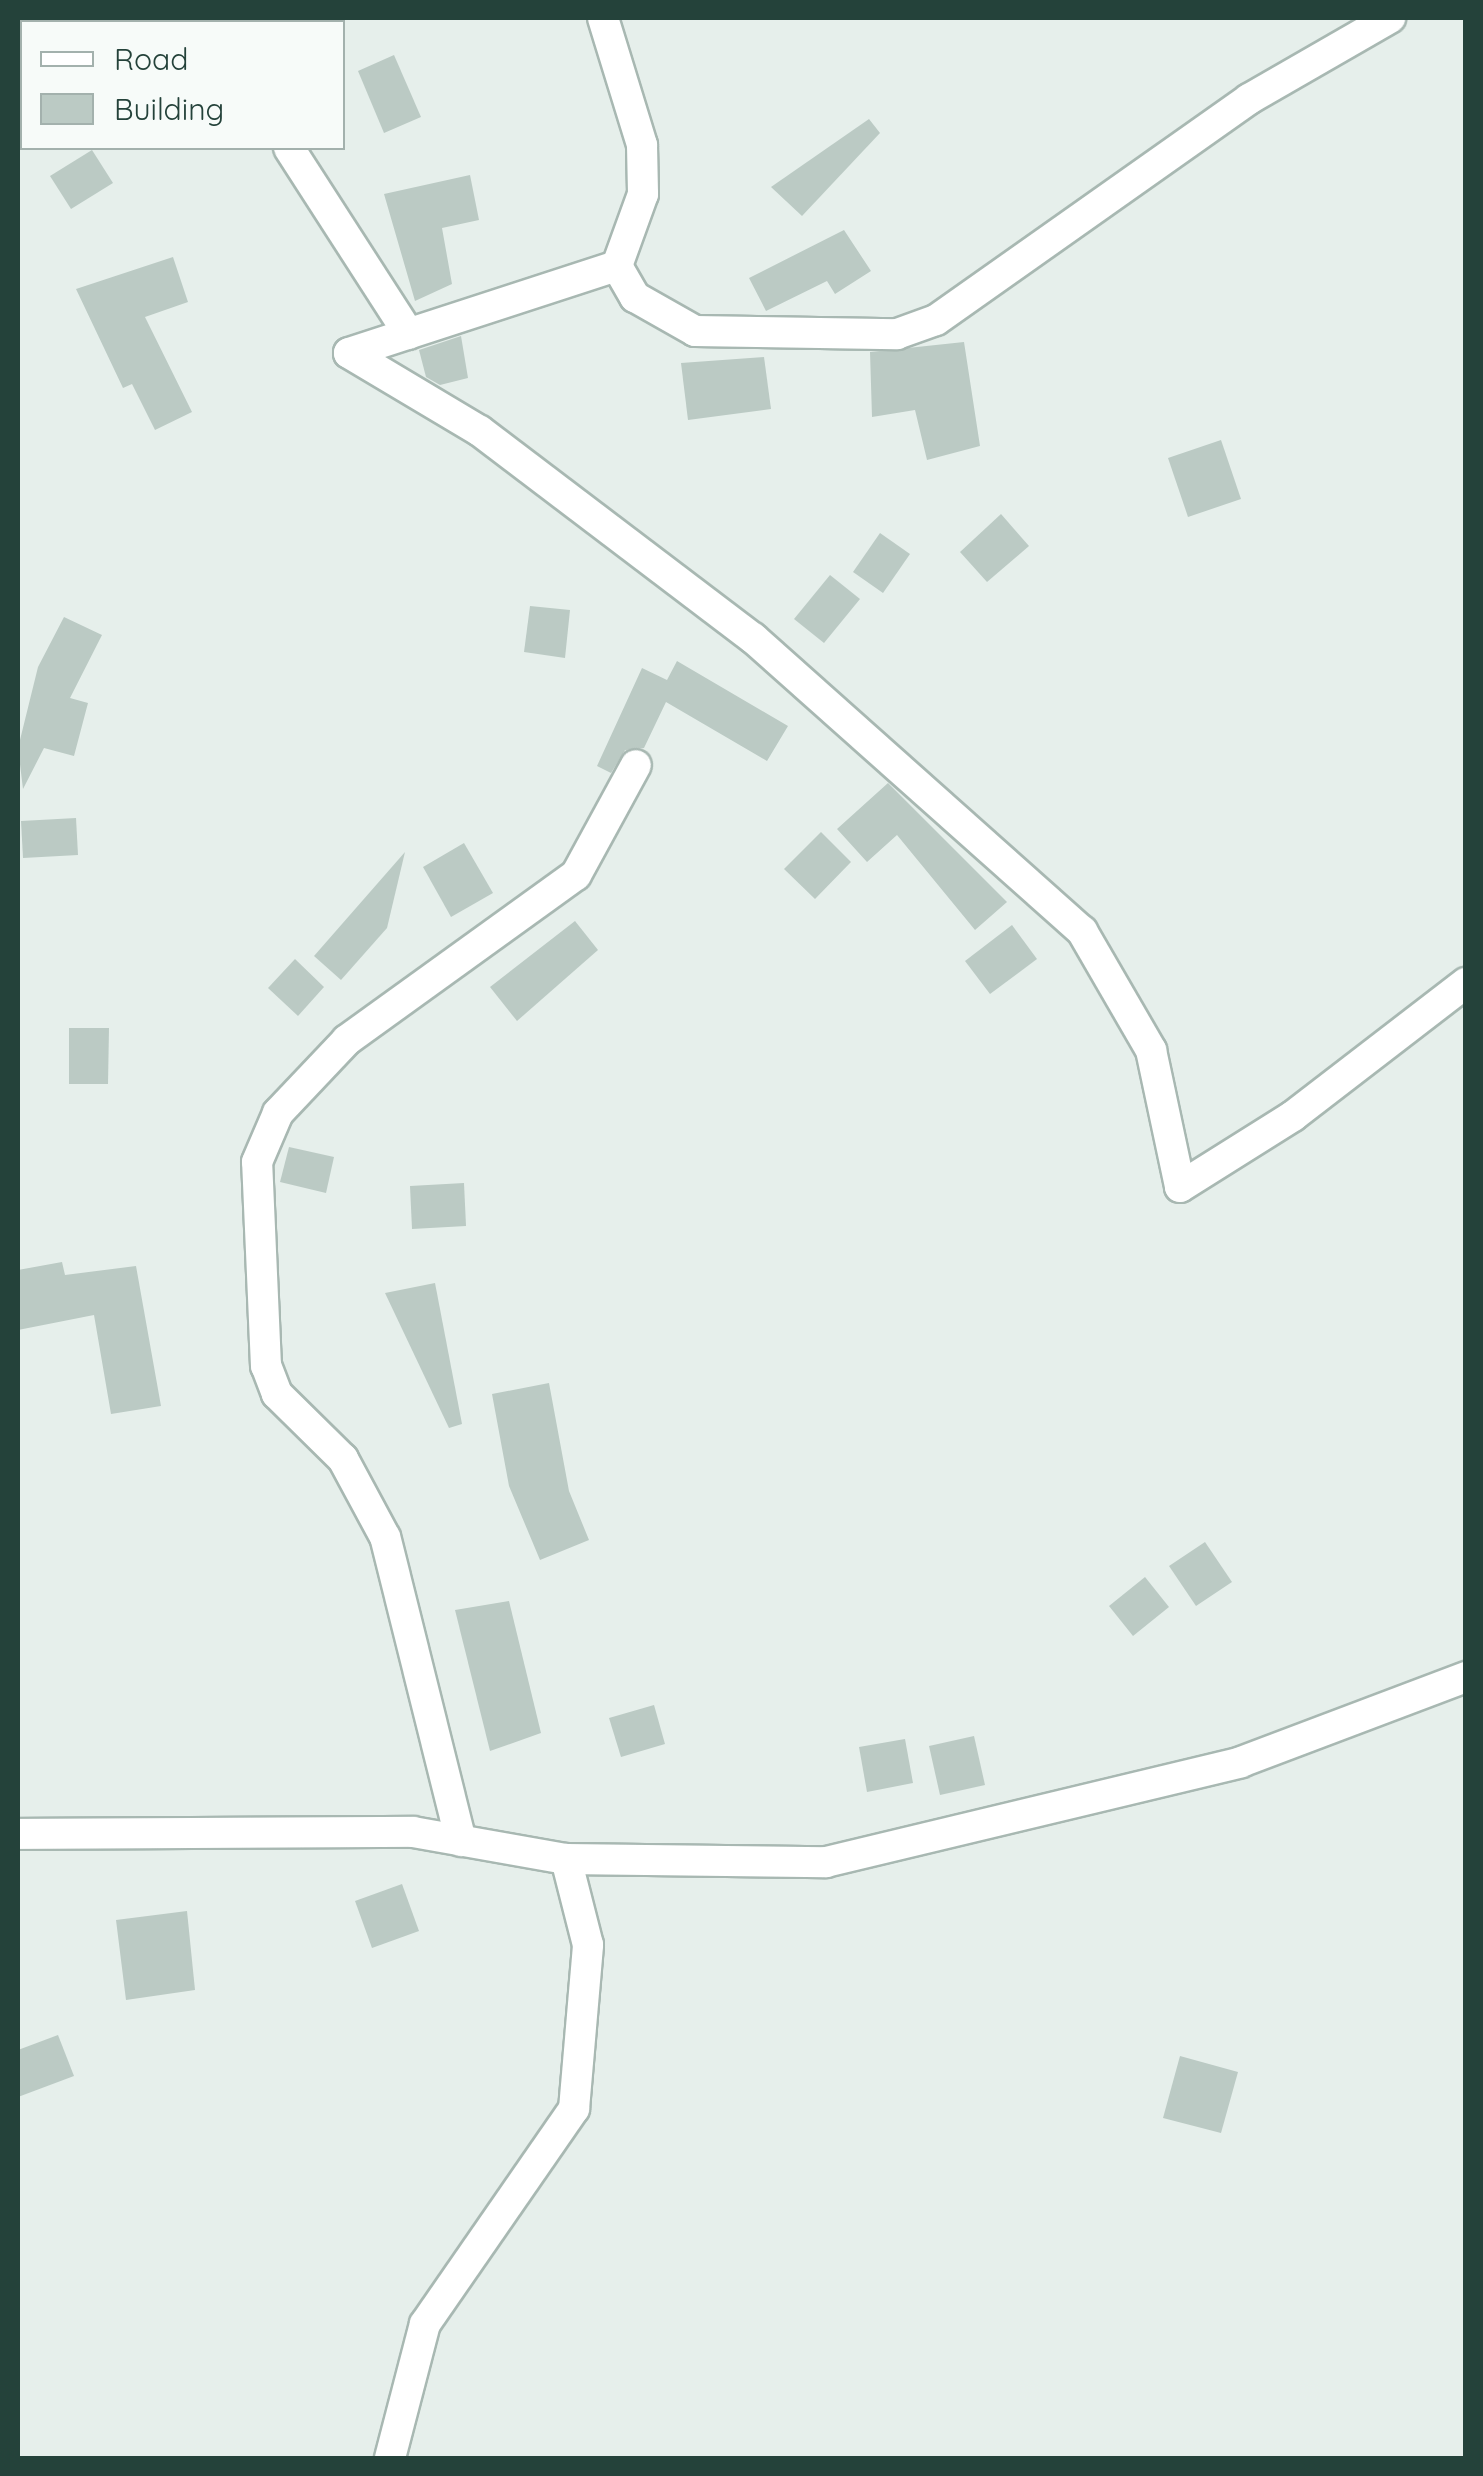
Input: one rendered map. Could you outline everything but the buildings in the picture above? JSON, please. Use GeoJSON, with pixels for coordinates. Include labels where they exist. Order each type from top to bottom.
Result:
{"type":"FeatureCollection","features":[{"type":"Feature","properties":{"kind":"street"},"geometry":{"type":"LineString","coordinates":[[604,18],[642,145],[643,194],[617,266],[635,297],[695,332],[896,334],[936,320],[1282,77],[1390,18]]}},
{"type":"Feature","properties":{"kind":"street"},"geometry":{"type":"LineString","coordinates":[[289,150],[409,334]]}},
{"type":"Feature","properties":{"kind":"street"},"geometry":{"type":"LineString","coordinates":[[617,266],[349,353],[480,431],[753,638],[1082,931],[1151,1050],[1180,1188],[1293,1116],[1466,983]]}},
{"type":"Feature","properties":{"kind":"street"},"geometry":{"type":"LineString","coordinates":[[461,1841],[385,1536],[343,1459],[277,1394],[266,1366],[257,1162],[278,1113],[347,1040],[576,875],[636,766]]}},
{"type":"Feature","properties":{"kind":"street"},"geometry":{"type":"LineString","coordinates":[[18,1834],[337,1830],[461,1841],[566,1860],[880,1855],[1045,1804],[1271,1753],[1466,1676]]}},
{"type":"Feature","properties":{"kind":"street"},"geometry":{"type":"LineString","coordinates":[[390,2458],[425,2324],[574,2109],[588,1944],[566,1860]]}}]}
